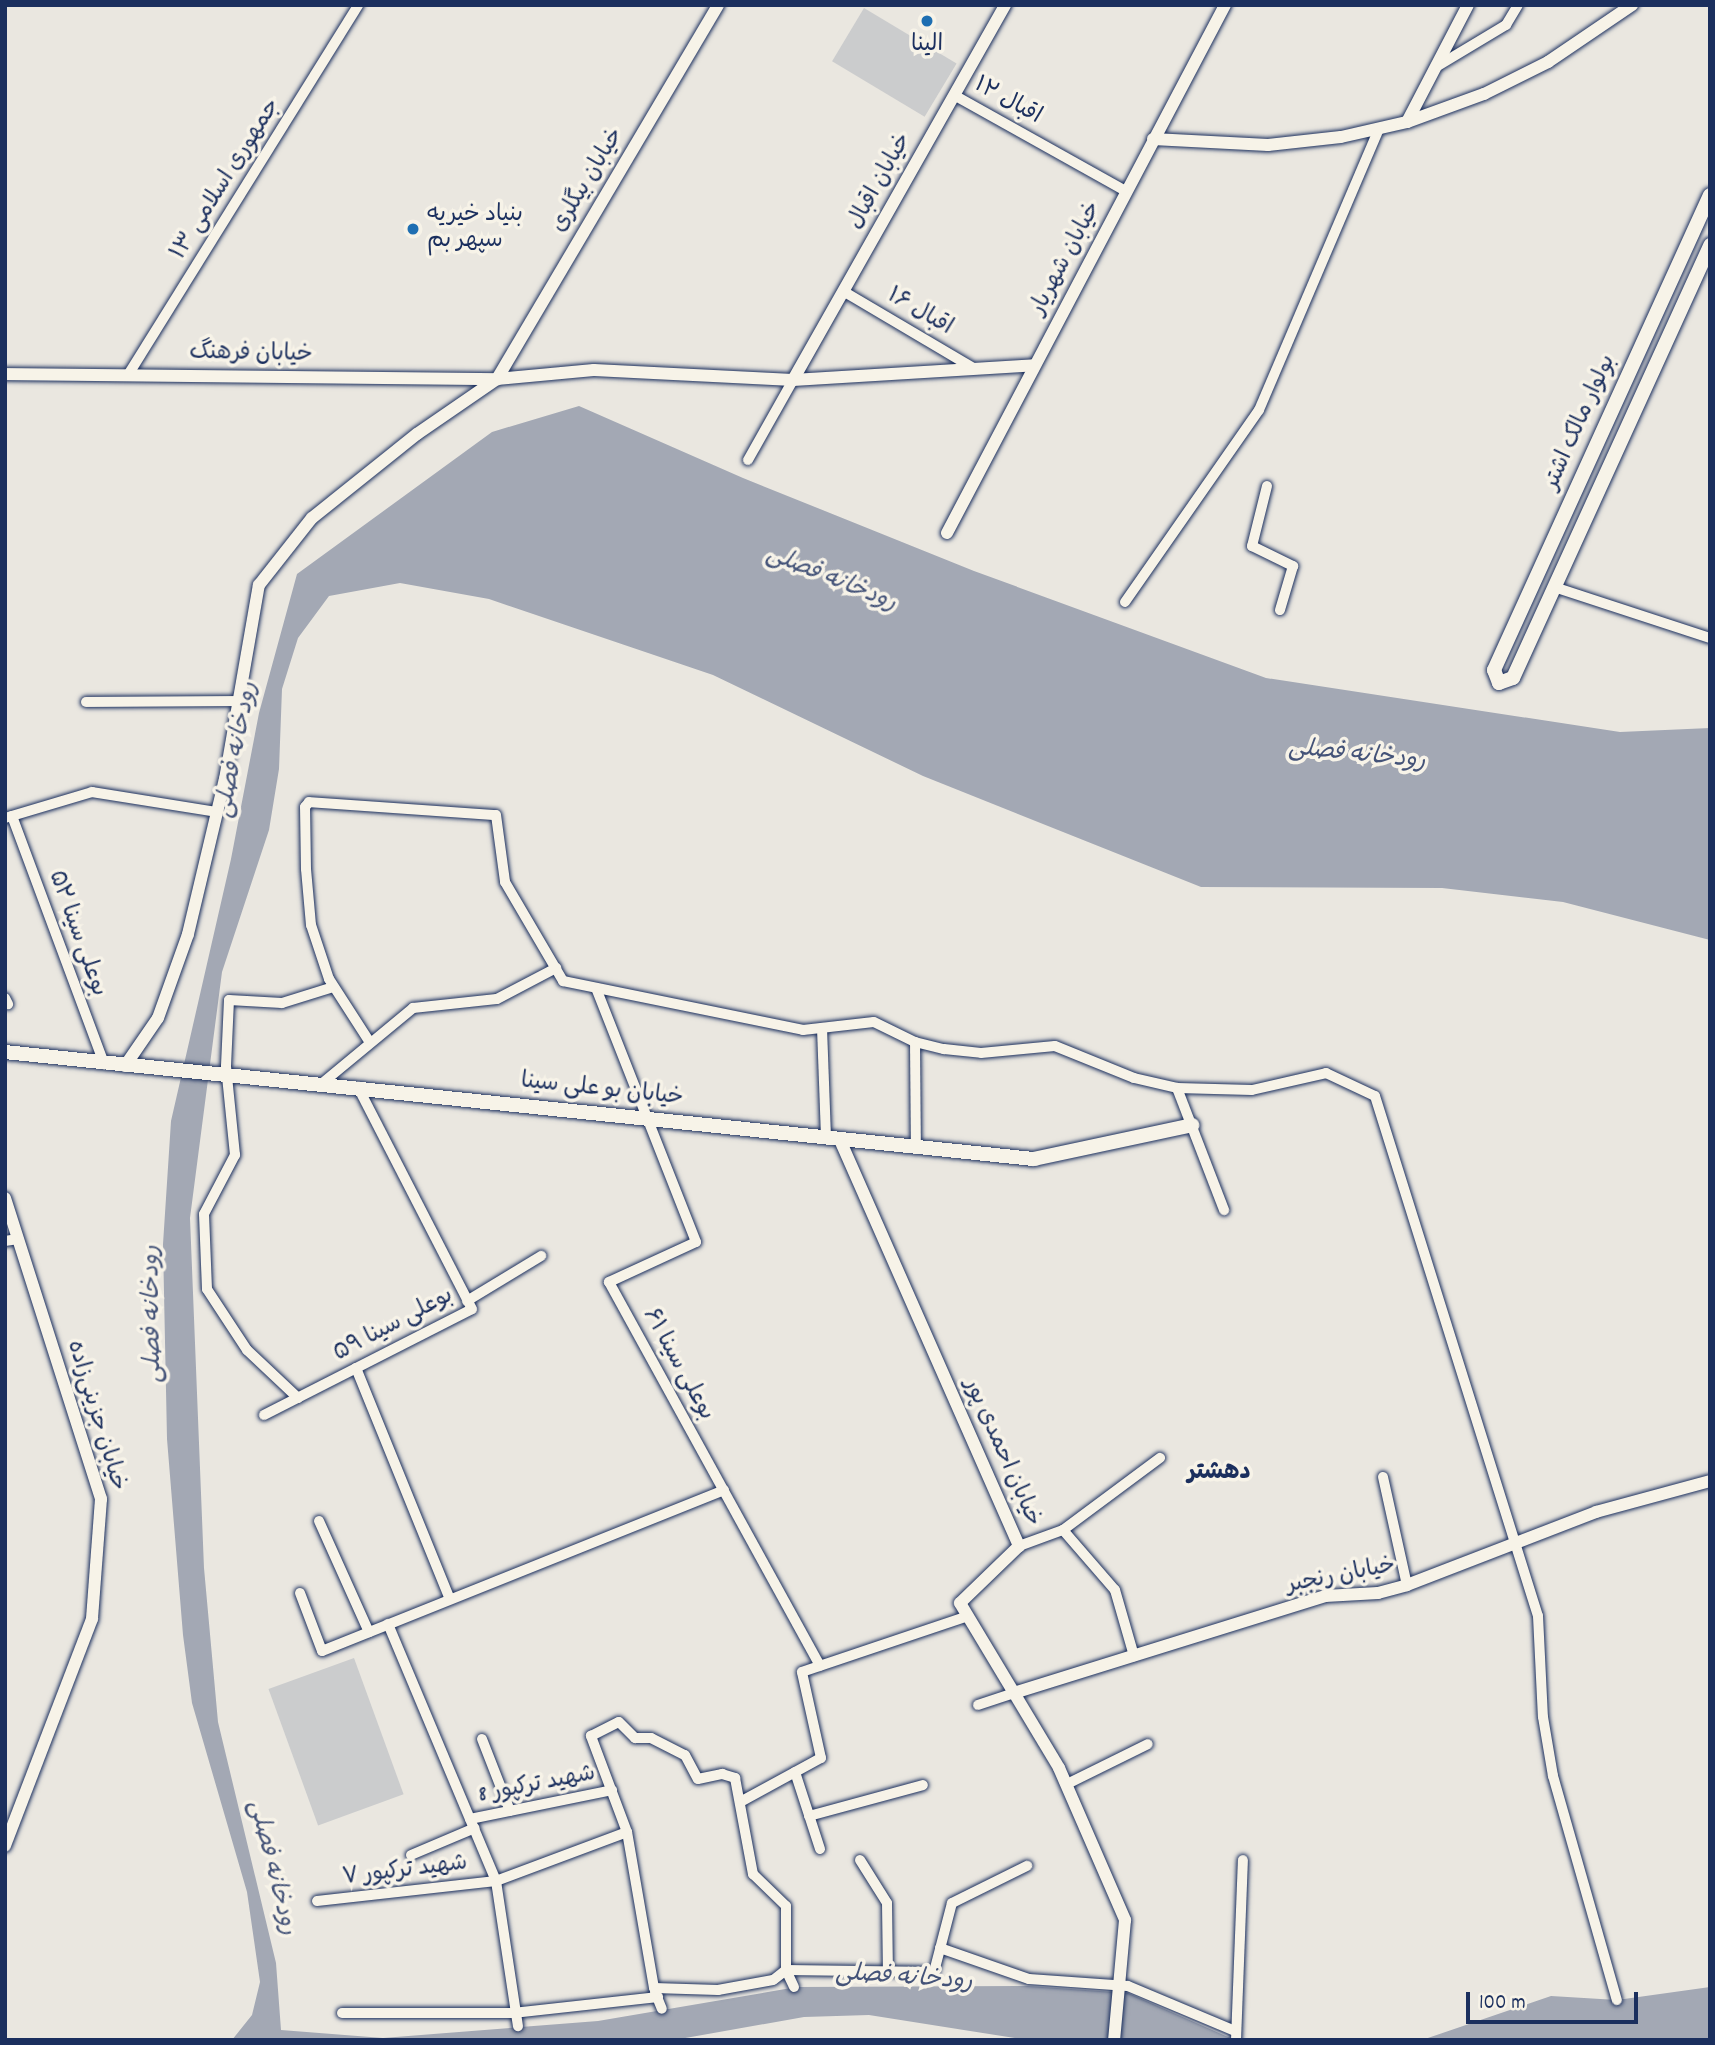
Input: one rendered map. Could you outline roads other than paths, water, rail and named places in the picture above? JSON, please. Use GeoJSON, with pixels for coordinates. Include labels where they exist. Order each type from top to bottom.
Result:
{"type":"FeatureCollection","features":[{"type":"Feature","properties":{"kind":"main road","name":"بولوار مالک اشتر"},"geometry":{"type":"LineString","coordinates":[[1710,195],[1494,670],[1499,684],[1513,678],[1677,317],[1706,264],[1710,244]]}},
{"type":"Feature","properties":{"kind":"main road"},"geometry":{"type":"LineString","coordinates":[[1658,309],[1677,317]]}},
{"type":"Feature","properties":{"kind":"main road","name":"خیابان بو علی سینا"},"geometry":{"type":"LineString","coordinates":[[5,1052],[228,1079],[358,1087],[833,1140],[1034,1159],[1192,1125]]}},
{"type":"Feature","properties":{"kind":"street","name":"جمهوری اسلامی ۱۳"},"geometry":{"type":"LineString","coordinates":[[128,375],[358,5]]}},
{"type":"Feature","properties":{"kind":"street","name":"خیابان بیگلری"},"geometry":{"type":"LineString","coordinates":[[497,379],[718,5]]}},
{"type":"Feature","properties":{"kind":"street","name":"خیابان اقبال"},"geometry":{"type":"LineString","coordinates":[[793,380],[1005,5]]}},
{"type":"Feature","properties":{"kind":"street","name":"خیابان شهریار"},"geometry":{"type":"LineString","coordinates":[[947,533],[1225,5]]}},
{"type":"Feature","properties":{"kind":"street"},"geometry":{"type":"LineString","coordinates":[[1407,122],[1468,5]]}},
{"type":"Feature","properties":{"kind":"street"},"geometry":{"type":"LineString","coordinates":[[1435,67],[1506,25],[1518,5]]}},
{"type":"Feature","properties":{"kind":"street"},"geometry":{"type":"LineString","coordinates":[[1153,139],[1268,145],[1407,122],[1484,94],[1548,62],[1632,5]]}},
{"type":"Feature","properties":{"kind":"street","name":"اقبال ۱۲"},"geometry":{"type":"LineString","coordinates":[[954,95],[1126,191]]}},
{"type":"Feature","properties":{"kind":"street"},"geometry":{"type":"LineString","coordinates":[[1125,602],[1259,410],[1379,128]]}},
{"type":"Feature","properties":{"kind":"street","name":"اقبال ۱۶"},"geometry":{"type":"LineString","coordinates":[[843,291],[976,369]]}},
{"type":"Feature","properties":{"kind":"street","name":"خیابان فرهنگ"},"geometry":{"type":"LineString","coordinates":[[5,374],[497,379],[594,370],[793,380],[1035,365]]}},
{"type":"Feature","properties":{"kind":"street"},"geometry":{"type":"LineString","coordinates":[[125,1066],[158,1018],[188,934],[217,812],[258,585],[313,518],[416,434],[497,379]]}},
{"type":"Feature","properties":{"kind":"street"},"geometry":{"type":"LineString","coordinates":[[748,460],[793,380]]}},
{"type":"Feature","properties":{"kind":"street"},"geometry":{"type":"LineString","coordinates":[[1267,486],[1252,546],[1293,566],[1280,610]]}},
{"type":"Feature","properties":{"kind":"street"},"geometry":{"type":"LineString","coordinates":[[1554,587],[1710,638]]}},
{"type":"Feature","properties":{"kind":"street"},"geometry":{"type":"LineString","coordinates":[[86,702],[237,701]]}},
{"type":"Feature","properties":{"kind":"street"},"geometry":{"type":"LineString","coordinates":[[8,818],[92,792],[217,812]]}},
{"type":"Feature","properties":{"kind":"street"},"geometry":{"type":"LineString","coordinates":[[369,1041],[333,987],[318,953],[307,897],[305,807],[309,802],[496,815],[505,882],[564,981],[803,1030],[874,1022],[915,1042],[981,1053],[1055,1046],[1134,1079],[1177,1088],[1252,1090],[1326,1073],[1375,1096],[1538,1616],[1541,1690],[1553,1776],[1617,2000]]}},
{"type":"Feature","properties":{"kind":"street","name":"بوعلی سینا ۵۲"},"geometry":{"type":"LineString","coordinates":[[8,818],[104,1064]]}},
{"type":"Feature","properties":{"kind":"street"},"geometry":{"type":"LineString","coordinates":[[320,1085],[369,1041],[413,1008],[497,999],[556,968]]}},
{"type":"Feature","properties":{"kind":"street"},"geometry":{"type":"LineString","coordinates":[[298,1398],[247,1350],[207,1289],[204,1214],[234,1154],[228,1079],[229,1000],[282,1003],[333,987]]}},
{"type":"Feature","properties":{"kind":"street"},"geometry":{"type":"LineString","coordinates":[[596,988],[649,1119]]}},
{"type":"Feature","properties":{"kind":"street"},"geometry":{"type":"LineString","coordinates":[[822,1028],[833,1140]]}},
{"type":"Feature","properties":{"kind":"street"},"geometry":{"type":"LineString","coordinates":[[915,1042],[916,1148]]}},
{"type":"Feature","properties":{"kind":"street","name":"بوعلی سینا ۵۹"},"geometry":{"type":"LineString","coordinates":[[264,1415],[472,1309],[358,1087]]}},
{"type":"Feature","properties":{"kind":"street"},"geometry":{"type":"LineString","coordinates":[[1177,1088],[1224,1210]]}},
{"type":"Feature","properties":{"kind":"street","name":"بوعلی سینا ۶۱"},"geometry":{"type":"LineString","coordinates":[[649,1119],[696,1242],[609,1282],[820,1666]]}},
{"type":"Feature","properties":{"kind":"street","name":"خیابان احمدی پور"},"geometry":{"type":"LineString","coordinates":[[833,1140],[1019,1546],[960,1603],[968,1616]]}},
{"type":"Feature","properties":{"kind":"street","name":"خیابان جزینی‌زاده"},"geometry":{"type":"LineString","coordinates":[[5,1198],[12,1240],[101,1499],[92,1619],[5,1846]]}},
{"type":"Feature","properties":{"kind":"street"},"geometry":{"type":"LineString","coordinates":[[467,1301],[541,1256]]}},
{"type":"Feature","properties":{"kind":"street"},"geometry":{"type":"LineString","coordinates":[[356,1368],[450,1599]]}},
{"type":"Feature","properties":{"kind":"street"},"geometry":{"type":"LineString","coordinates":[[1019,1546],[1063,1530],[1160,1458]]}},
{"type":"Feature","properties":{"kind":"street"},"geometry":{"type":"LineString","coordinates":[[1382,1477],[1407,1585]]}},
{"type":"Feature","properties":{"kind":"street","name":"خیابان رنجبر"},"geometry":{"type":"LineString","coordinates":[[1017,1692],[1325,1596],[1378,1593],[1407,1585],[1596,1512],[1710,1481]]}},
{"type":"Feature","properties":{"kind":"street"},"geometry":{"type":"LineString","coordinates":[[300,1593],[322,1651],[724,1490]]}},
{"type":"Feature","properties":{"kind":"street"},"geometry":{"type":"LineString","coordinates":[[318,1521],[369,1632]]}},
{"type":"Feature","properties":{"kind":"street"},"geometry":{"type":"LineString","coordinates":[[1063,1530],[1115,1590],[1134,1656]]}},
{"type":"Feature","properties":{"kind":"street"},"geometry":{"type":"LineString","coordinates":[[742,1801],[821,1758],[802,1672],[968,1616],[1017,1692],[1067,1784],[1125,1920],[1114,2040]]}},
{"type":"Feature","properties":{"kind":"street"},"geometry":{"type":"LineString","coordinates":[[388,1624],[496,1881],[513,2013],[518,2026]]}},
{"type":"Feature","properties":{"kind":"street"},"geometry":{"type":"LineString","coordinates":[[978,1705],[1017,1692]]}},
{"type":"Feature","properties":{"kind":"street"},"geometry":{"type":"LineString","coordinates":[[662,2009],[656,1993],[627,1832],[591,1735],[619,1722],[635,1738],[651,1738],[685,1755],[698,1779],[722,1774],[736,1777],[753,1874],[786,1906],[786,1970],[794,1987]]}},
{"type":"Feature","properties":{"kind":"street"},"geometry":{"type":"LineString","coordinates":[[482,1739],[510,1811]]}},
{"type":"Feature","properties":{"kind":"street"},"geometry":{"type":"LineString","coordinates":[[1067,1784],[1148,1744]]}},
{"type":"Feature","properties":{"kind":"street"},"geometry":{"type":"LineString","coordinates":[[795,1772],[820,1849]]}},
{"type":"Feature","properties":{"kind":"street"},"geometry":{"type":"LineString","coordinates":[[809,1816],[923,1785]]}},
{"type":"Feature","properties":{"kind":"street","name":"شهید ترکپور 8"},"geometry":{"type":"LineString","coordinates":[[411,1855],[472,1824],[510,1811],[612,1790]]}},
{"type":"Feature","properties":{"kind":"street","name":"شهید ترکپور ۷"},"geometry":{"type":"LineString","coordinates":[[317,1901],[496,1881],[627,1832]]}},
{"type":"Feature","properties":{"kind":"street"},"geometry":{"type":"LineString","coordinates":[[860,1860],[887,1903],[888,1971]]}},
{"type":"Feature","properties":{"kind":"street"},"geometry":{"type":"LineString","coordinates":[[940,1948],[1028,1979],[1119,1987],[1236,2036],[1242,1860]]}},
{"type":"Feature","properties":{"kind":"street"},"geometry":{"type":"LineString","coordinates":[[342,2013],[513,2013],[656,1993],[718,1990],[773,1980],[786,1970],[934,1972],[952,1903],[1027,1866]]}},
{"type":"Feature","properties":{"kind":"water","name":"رودخانه فصلی"},"geometry":{"type":"Polygon","coordinates":[[[579,406],[743,478],[974,571],[1266,678],[1620,732],[1710,728],[1710,940],[1563,902],[1442,888],[1201,887],[923,776],[713,675],[489,599],[400,583],[329,596],[298,638],[282,689],[279,769],[269,830],[222,972],[190,1218],[204,1568],[218,1722],[276,1963],[281,2030],[383,2038],[598,2021],[797,1987],[1028,1986],[1128,1993],[1235,2040],[1027,2040],[869,2015],[804,2017],[674,2040],[232,2040],[252,2015],[260,1982],[247,1892],[192,1703],[183,1635],[167,1439],[163,1244],[171,1121],[231,859],[259,713],[297,574],[492,432],[579,406]]]}},
{"type":"Feature","properties":{"kind":"water"},"geometry":{"type":"Polygon","coordinates":[[[1710,1987],[1710,2040],[1422,2040],[1551,1996],[1617,2000],[1710,1987]]]}},
{"type":"Feature","properties":{"kind":"place","name":"الینا"},"geometry":{"type":"Point","coordinates":[927,21]}},
{"type":"Feature","properties":{"kind":"place","name":"بنیاد خیریه سپهر بم"},"geometry":{"type":"Point","coordinates":[413,229]}},
{"type":"Feature","properties":{"kind":"district","name":"دهشتر"},"geometry":{"type":"Point","coordinates":[1219,1474]}}]}
